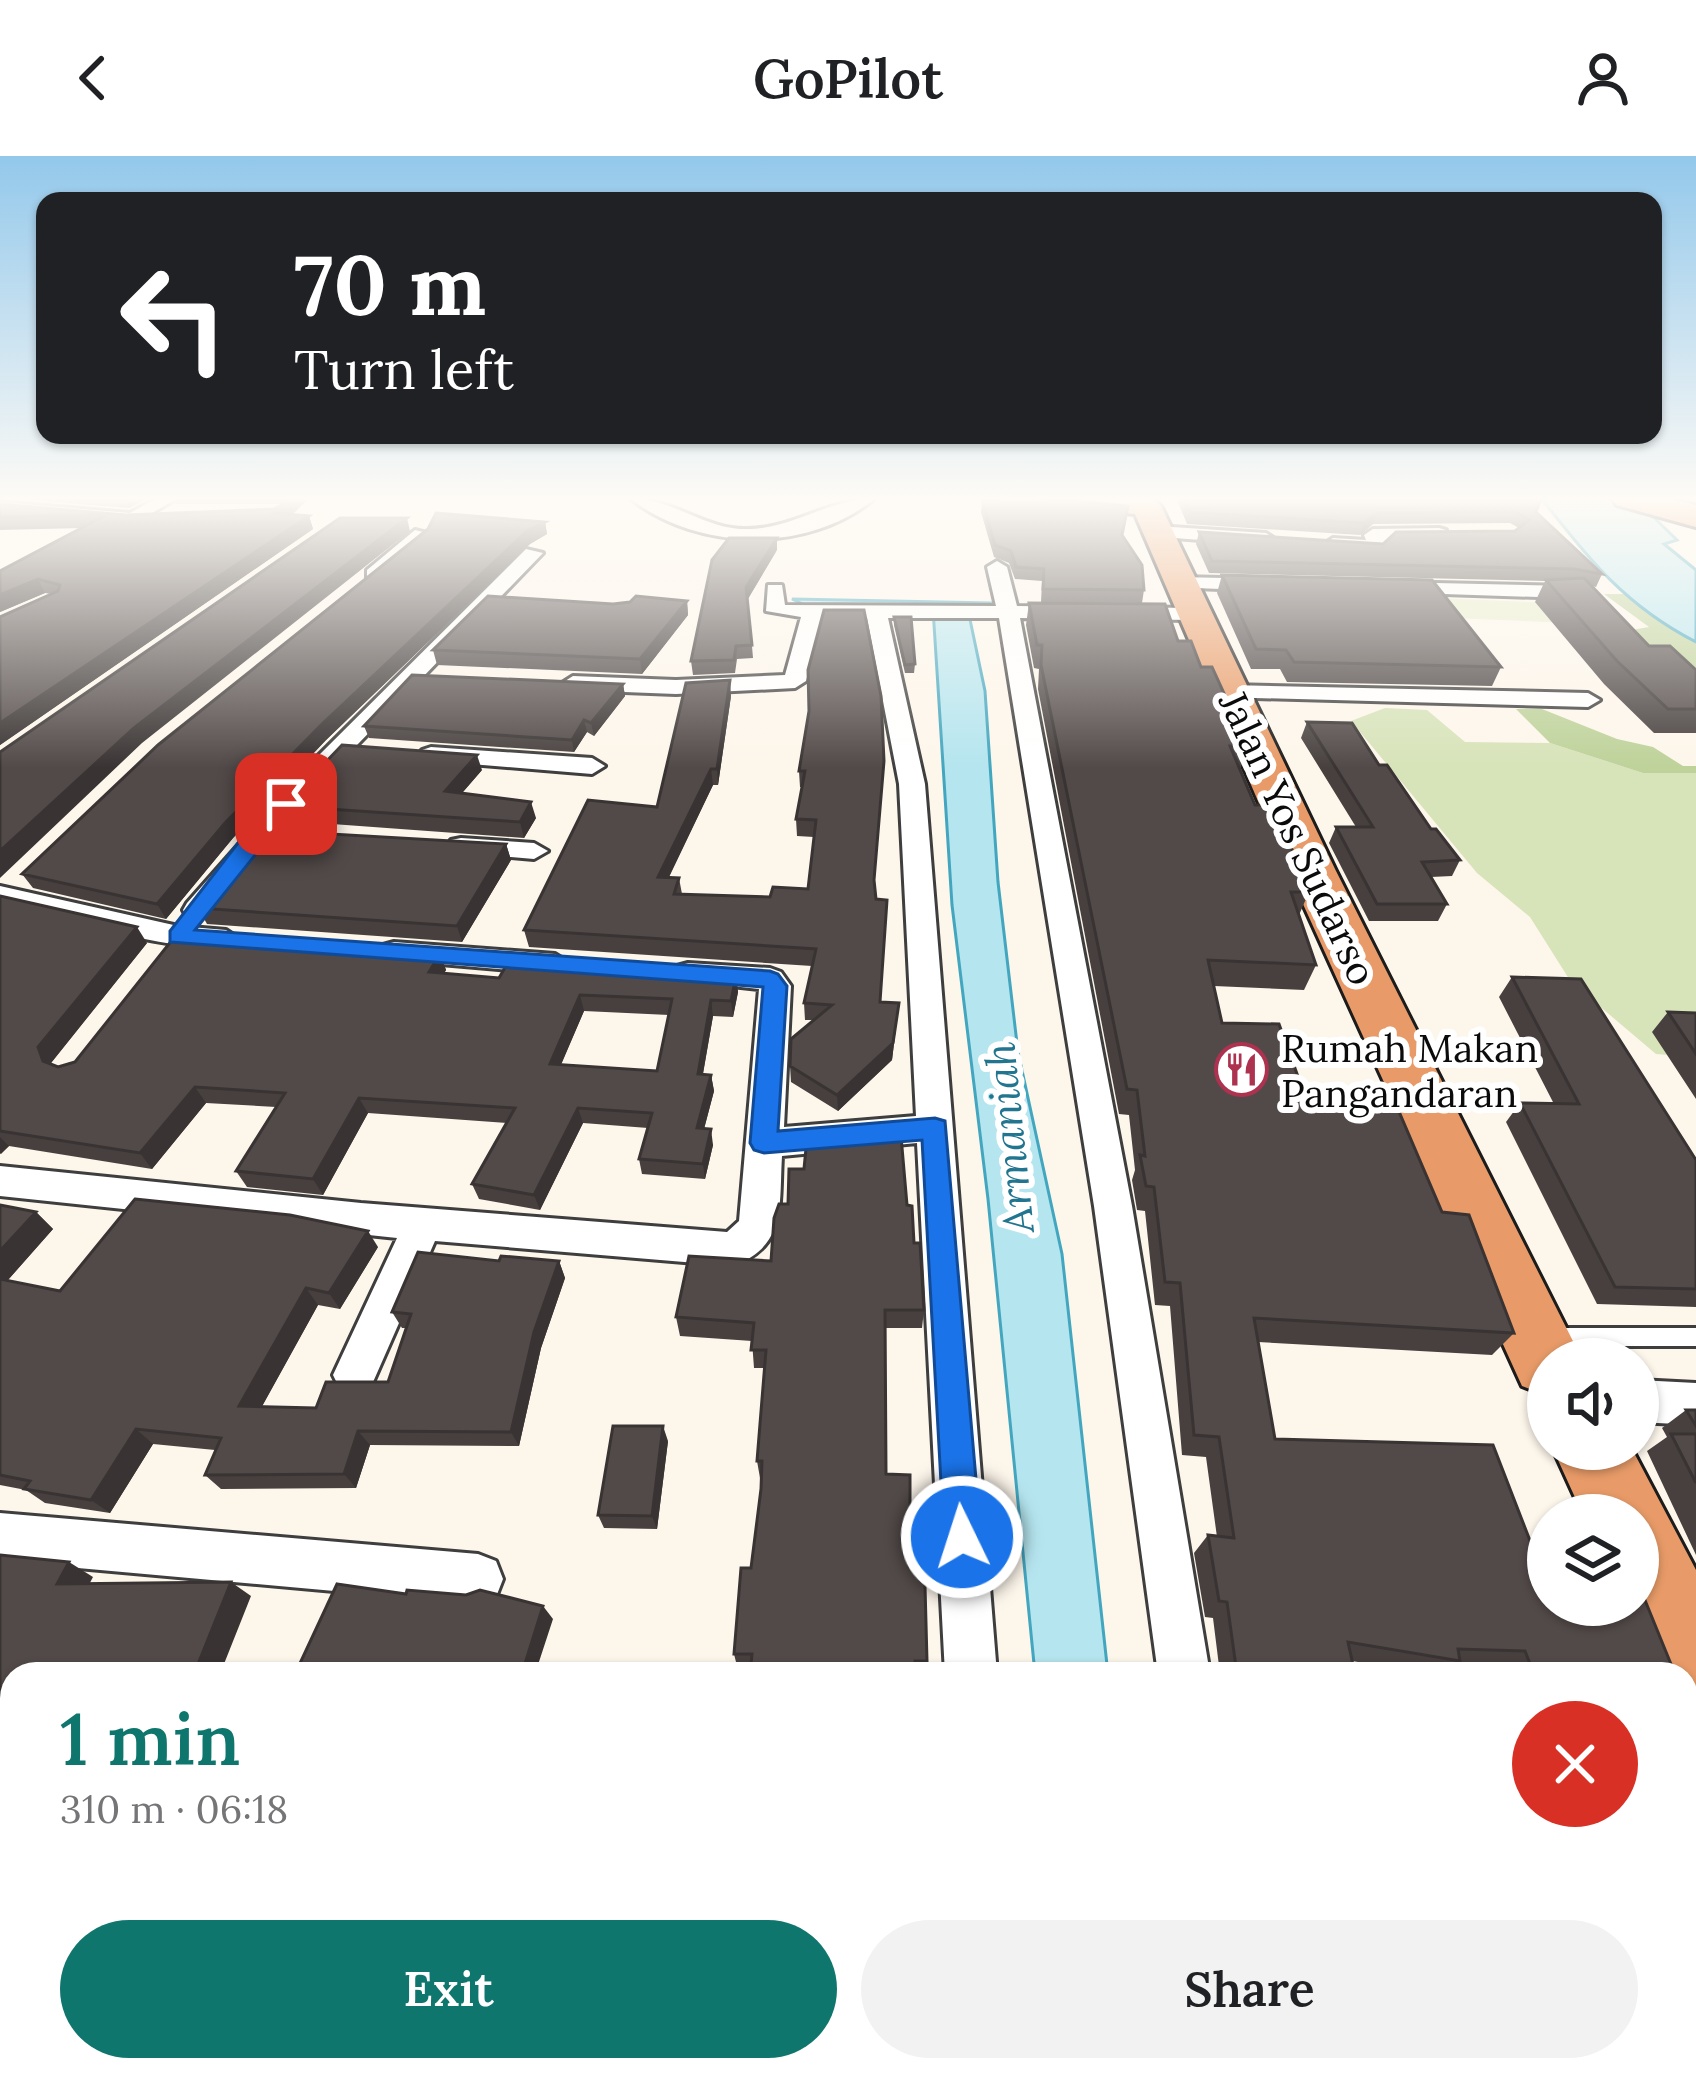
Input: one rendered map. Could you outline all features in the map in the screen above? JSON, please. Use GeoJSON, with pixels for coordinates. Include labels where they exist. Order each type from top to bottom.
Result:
{"type":"FeatureCollection","features":[{"type":"Feature","properties":{"kind":"highway","name":"Jalan Yos Sudarso"},"geometry":{"type":"LineString","coordinates":[[1182,589],[1536,1338]]}},
{"type":"Feature","properties":{"kind":"highway"},"geometry":{"type":"LineString","coordinates":[[1659,1585],[1696,1659]]}},
{"type":"Feature","properties":{"kind":"street"},"geometry":{"type":"LineString","coordinates":[[171,944],[260,832],[407,675],[507,589]]}},
{"type":"Feature","properties":{"kind":"street"},"geometry":{"type":"LineString","coordinates":[[775,589],[774,609],[994,612],[1261,589]]}},
{"type":"Feature","properties":{"kind":"street"},"geometry":{"type":"LineString","coordinates":[[996,589],[994,612],[1114,1206],[1182,1662]]}},
{"type":"Feature","properties":{"kind":"street"},"geometry":{"type":"LineString","coordinates":[[1439,589],[1568,592]]}},
{"type":"Feature","properties":{"kind":"street"},"geometry":{"type":"LineString","coordinates":[[876,610],[912,784],[970,1662]]}},
{"type":"Feature","properties":{"kind":"street"},"geometry":{"type":"LineString","coordinates":[[557,682],[676,687],[795,681],[813,611]]}},
{"type":"Feature","properties":{"kind":"street"},"geometry":{"type":"LineString","coordinates":[[407,675],[450,677]]}},
{"type":"Feature","properties":{"kind":"street"},"geometry":{"type":"LineString","coordinates":[[1229,692],[1588,700]]}},
{"type":"Feature","properties":{"kind":"street"},"geometry":{"type":"LineString","coordinates":[[338,748],[592,766]]}},
{"type":"Feature","properties":{"kind":"street"},"geometry":{"type":"LineString","coordinates":[[260,832],[305,835]]}},
{"type":"Feature","properties":{"kind":"street"},"geometry":{"type":"LineString","coordinates":[[442,845],[534,851]]}},
{"type":"Feature","properties":{"kind":"street"},"geometry":{"type":"LineString","coordinates":[[7,890],[171,944],[249,941]]}},
{"type":"Feature","properties":{"kind":"street"},"geometry":{"type":"LineString","coordinates":[[368,950],[580,965]]}},
{"type":"Feature","properties":{"kind":"street"},"geometry":{"type":"LineString","coordinates":[[0,1181],[423,1224],[732,1249],[751,1238],[758,1221],[773,982],[651,970]]}},
{"type":"Feature","properties":{"kind":"street"},"geometry":{"type":"LineString","coordinates":[[764,1143],[935,1129]]}},
{"type":"Feature","properties":{"kind":"street"},"geometry":{"type":"LineString","coordinates":[[355,1375],[423,1224]]}},
{"type":"Feature","properties":{"kind":"street"},"geometry":{"type":"LineString","coordinates":[[1659,1402],[1696,1404]]}},
{"type":"Feature","properties":{"kind":"street"},"geometry":{"type":"LineString","coordinates":[[0,1537],[478,1579]]}},
{"type":"Feature","properties":{"kind":"lane"},"geometry":{"type":"LineString","coordinates":[[1659,1339],[1696,1336]]}},
{"type":"Feature","properties":{"kind":"green space"},"geometry":{"type":"Polygon","coordinates":[[[1604,594],[1632,594],[1696,627],[1696,677],[1614,633],[1649,627],[1604,594]]]}},
{"type":"Feature","properties":{"kind":"green space"},"geometry":{"type":"Polygon","coordinates":[[[1439,598],[1555,603],[1571,623],[1452,618],[1439,598]]]}},
{"type":"Feature","properties":{"kind":"green space"},"geometry":{"type":"Polygon","coordinates":[[[1385,708],[1427,710],[1465,742],[1550,743],[1643,773],[1696,773],[1696,1057],[1656,1054],[1571,982],[1530,917],[1477,873],[1351,721],[1385,708]]]}},
{"type":"Feature","properties":{"kind":"green space"},"geometry":{"type":"Polygon","coordinates":[[[1516,709],[1542,709],[1617,739],[1653,747],[1683,766],[1696,766],[1696,773],[1643,773],[1550,743],[1516,709]]]}},
{"type":"Feature","properties":{"kind":"water"},"geometry":{"type":"Polygon","coordinates":[[[1620,589],[1696,589],[1696,642],[1671,628],[1620,589]]]}},
{"type":"Feature","properties":{"kind":"water","name":"Armaniah"},"geometry":{"type":"Polygon","coordinates":[[[792,599],[991,603],[993,609],[968,610],[985,691],[998,882],[1018,1052],[1062,1254],[1107,1662],[1034,1662],[988,1199],[952,905],[933,609],[809,607],[792,599]]]}},
{"type":"Feature","properties":{"kind":"building"},"geometry":{"type":"Polygon","coordinates":[[[200,589],[0,723],[0,617],[58,591],[200,589]]]}},
{"type":"Feature","properties":{"kind":"building"},"geometry":{"type":"Polygon","coordinates":[[[237,589],[315,589],[134,728],[0,851],[0,752],[237,589]]]}},
{"type":"Feature","properties":{"kind":"building"},"geometry":{"type":"Polygon","coordinates":[[[353,589],[466,589],[225,823],[157,904],[22,874],[158,745],[353,589]]]}},
{"type":"Feature","properties":{"kind":"building"},"geometry":{"type":"Polygon","coordinates":[[[706,589],[746,589],[752,645],[736,646],[734,660],[691,661],[706,589]]]}},
{"type":"Feature","properties":{"kind":"building"},"geometry":{"type":"Polygon","coordinates":[[[1228,589],[1439,589],[1501,667],[1294,662],[1286,650],[1256,649],[1228,589]]]}},
{"type":"Feature","properties":{"kind":"building"},"geometry":{"type":"Polygon","coordinates":[[[1554,589],[1594,589],[1649,646],[1670,646],[1696,670],[1696,709],[1668,709],[1617,661],[1554,589]]]}},
{"type":"Feature","properties":{"kind":"building"},"geometry":{"type":"Polygon","coordinates":[[[488,596],[613,604],[630,602],[636,596],[687,601],[640,659],[433,650],[488,596]]]}},
{"type":"Feature","properties":{"kind":"building"},"geometry":{"type":"Polygon","coordinates":[[[1029,603],[1165,604],[1178,641],[1191,641],[1201,667],[1212,667],[1248,746],[1230,746],[1255,805],[1268,805],[1274,817],[1279,817],[1309,892],[1291,892],[1316,965],[1208,960],[1222,1023],[1279,1024],[1305,1096],[1394,1100],[1442,1212],[1469,1215],[1514,1333],[1254,1318],[1275,1439],[1493,1445],[1527,1533],[1527,1626],[1655,1626],[1670,1662],[1529,1662],[1525,1651],[1458,1649],[1460,1661],[1348,1642],[1352,1662],[1235,1662],[1227,1602],[1219,1601],[1208,1535],[1234,1538],[1219,1437],[1194,1435],[1180,1283],[1165,1282],[1154,1187],[1146,1186],[1140,1155],[1145,1156],[1137,1090],[1127,1089],[1041,665],[1042,645],[1037,645],[1029,603]]]}},
{"type":"Feature","properties":{"kind":"building"},"geometry":{"type":"Polygon","coordinates":[[[824,610],[864,610],[881,696],[884,761],[874,880],[876,899],[887,900],[880,1002],[899,1003],[893,1043],[837,1095],[790,1066],[791,1039],[832,1005],[804,1003],[816,949],[524,930],[588,800],[657,807],[686,683],[730,680],[717,769],[711,769],[658,877],[679,878],[674,894],[770,897],[773,887],[808,889],[816,820],[796,819],[805,771],[799,771],[809,711],[808,670],[824,610]]]}},
{"type":"Feature","properties":{"kind":"building"},"geometry":{"type":"Polygon","coordinates":[[[894,617],[911,617],[915,664],[905,665],[894,617]]]}},
{"type":"Feature","properties":{"kind":"building"},"geometry":{"type":"Polygon","coordinates":[[[412,675],[623,684],[591,723],[584,720],[572,740],[364,726],[412,675]]]}},
{"type":"Feature","properties":{"kind":"building"},"geometry":{"type":"Polygon","coordinates":[[[1307,722],[1352,723],[1379,765],[1387,765],[1431,829],[1436,829],[1460,860],[1422,862],[1447,904],[1377,904],[1336,827],[1373,827],[1307,722]]]}},
{"type":"Feature","properties":{"kind":"building"},"geometry":{"type":"Polygon","coordinates":[[[342,745],[477,755],[445,791],[531,802],[520,822],[284,806],[342,745]]]}},
{"type":"Feature","properties":{"kind":"building"},"geometry":{"type":"Polygon","coordinates":[[[261,830],[506,844],[457,926],[198,908],[261,830]]]}},
{"type":"Feature","properties":{"kind":"building"},"geometry":{"type":"Polygon","coordinates":[[[0,896],[137,927],[38,1047],[43,1061],[58,1067],[75,1062],[176,935],[440,954],[429,972],[499,978],[510,959],[736,976],[731,1001],[711,1000],[698,1074],[711,1075],[697,1128],[711,1129],[703,1164],[639,1159],[652,1113],[578,1108],[534,1195],[472,1184],[515,1108],[359,1098],[313,1179],[236,1171],[285,1093],[195,1087],[140,1153],[0,1131],[0,896]],[[580,995],[550,1064],[657,1071],[672,999],[580,995]]]}},
{"type":"Feature","properties":{"kind":"building"},"geometry":{"type":"Polygon","coordinates":[[[1512,977],[1581,979],[1696,1160],[1696,1289],[1615,1287],[1520,1103],[1579,1104],[1512,977]]]}},
{"type":"Feature","properties":{"kind":"building"},"geometry":{"type":"Polygon","coordinates":[[[1668,1012],[1696,1013],[1696,1054],[1668,1012]]]}},
{"type":"Feature","properties":{"kind":"building"},"geometry":{"type":"Polygon","coordinates":[[[901,1136],[907,1205],[912,1206],[914,1243],[920,1243],[924,1310],[885,1310],[886,1474],[910,1475],[910,1509],[923,1510],[927,1661],[751,1662],[752,1654],[734,1654],[741,1568],[751,1568],[761,1489],[762,1461],[757,1461],[766,1350],[751,1350],[754,1323],[676,1317],[689,1256],[771,1261],[774,1218],[779,1204],[788,1204],[789,1169],[804,1169],[807,1138],[901,1136]]]}},
{"type":"Feature","properties":{"kind":"building"},"geometry":{"type":"Polygon","coordinates":[[[135,1199],[290,1215],[368,1231],[329,1293],[306,1288],[239,1406],[316,1408],[326,1382],[388,1382],[411,1314],[392,1312],[418,1252],[499,1261],[501,1256],[559,1261],[534,1332],[511,1432],[358,1431],[344,1474],[205,1475],[221,1438],[136,1429],[91,1500],[24,1489],[30,1481],[0,1475],[0,1279],[60,1291],[135,1199]]]}},
{"type":"Feature","properties":{"kind":"building"},"geometry":{"type":"Polygon","coordinates":[[[0,1205],[36,1212],[0,1251],[0,1205]]]}},
{"type":"Feature","properties":{"kind":"building"},"geometry":{"type":"Polygon","coordinates":[[[613,1426],[663,1426],[652,1516],[598,1515],[613,1426]]]}},
{"type":"Feature","properties":{"kind":"building"},"geometry":{"type":"Polygon","coordinates":[[[1671,1434],[1696,1434],[1696,1483],[1671,1434]]]}},
{"type":"Feature","properties":{"kind":"building"},"geometry":{"type":"Polygon","coordinates":[[[0,1555],[69,1562],[57,1584],[231,1582],[199,1662],[0,1662],[0,1555]]]}},
{"type":"Feature","properties":{"kind":"building"},"geometry":{"type":"Polygon","coordinates":[[[337,1584],[406,1594],[407,1590],[466,1595],[480,1590],[543,1606],[526,1662],[301,1662],[337,1584]]]}},
{"type":"Feature","properties":{"kind":"place","name":"Rumah Makan Pangandaran"},"geometry":{"type":"Point","coordinates":[1242,1070]}},
{"type":"Feature","properties":{"kind":"route"},"geometry":{"type":"LineString","coordinates":[[286,804],[246,847],[178,936],[770,979],[775,986],[764,1143],[935,1129],[962,1537]]}}]}
